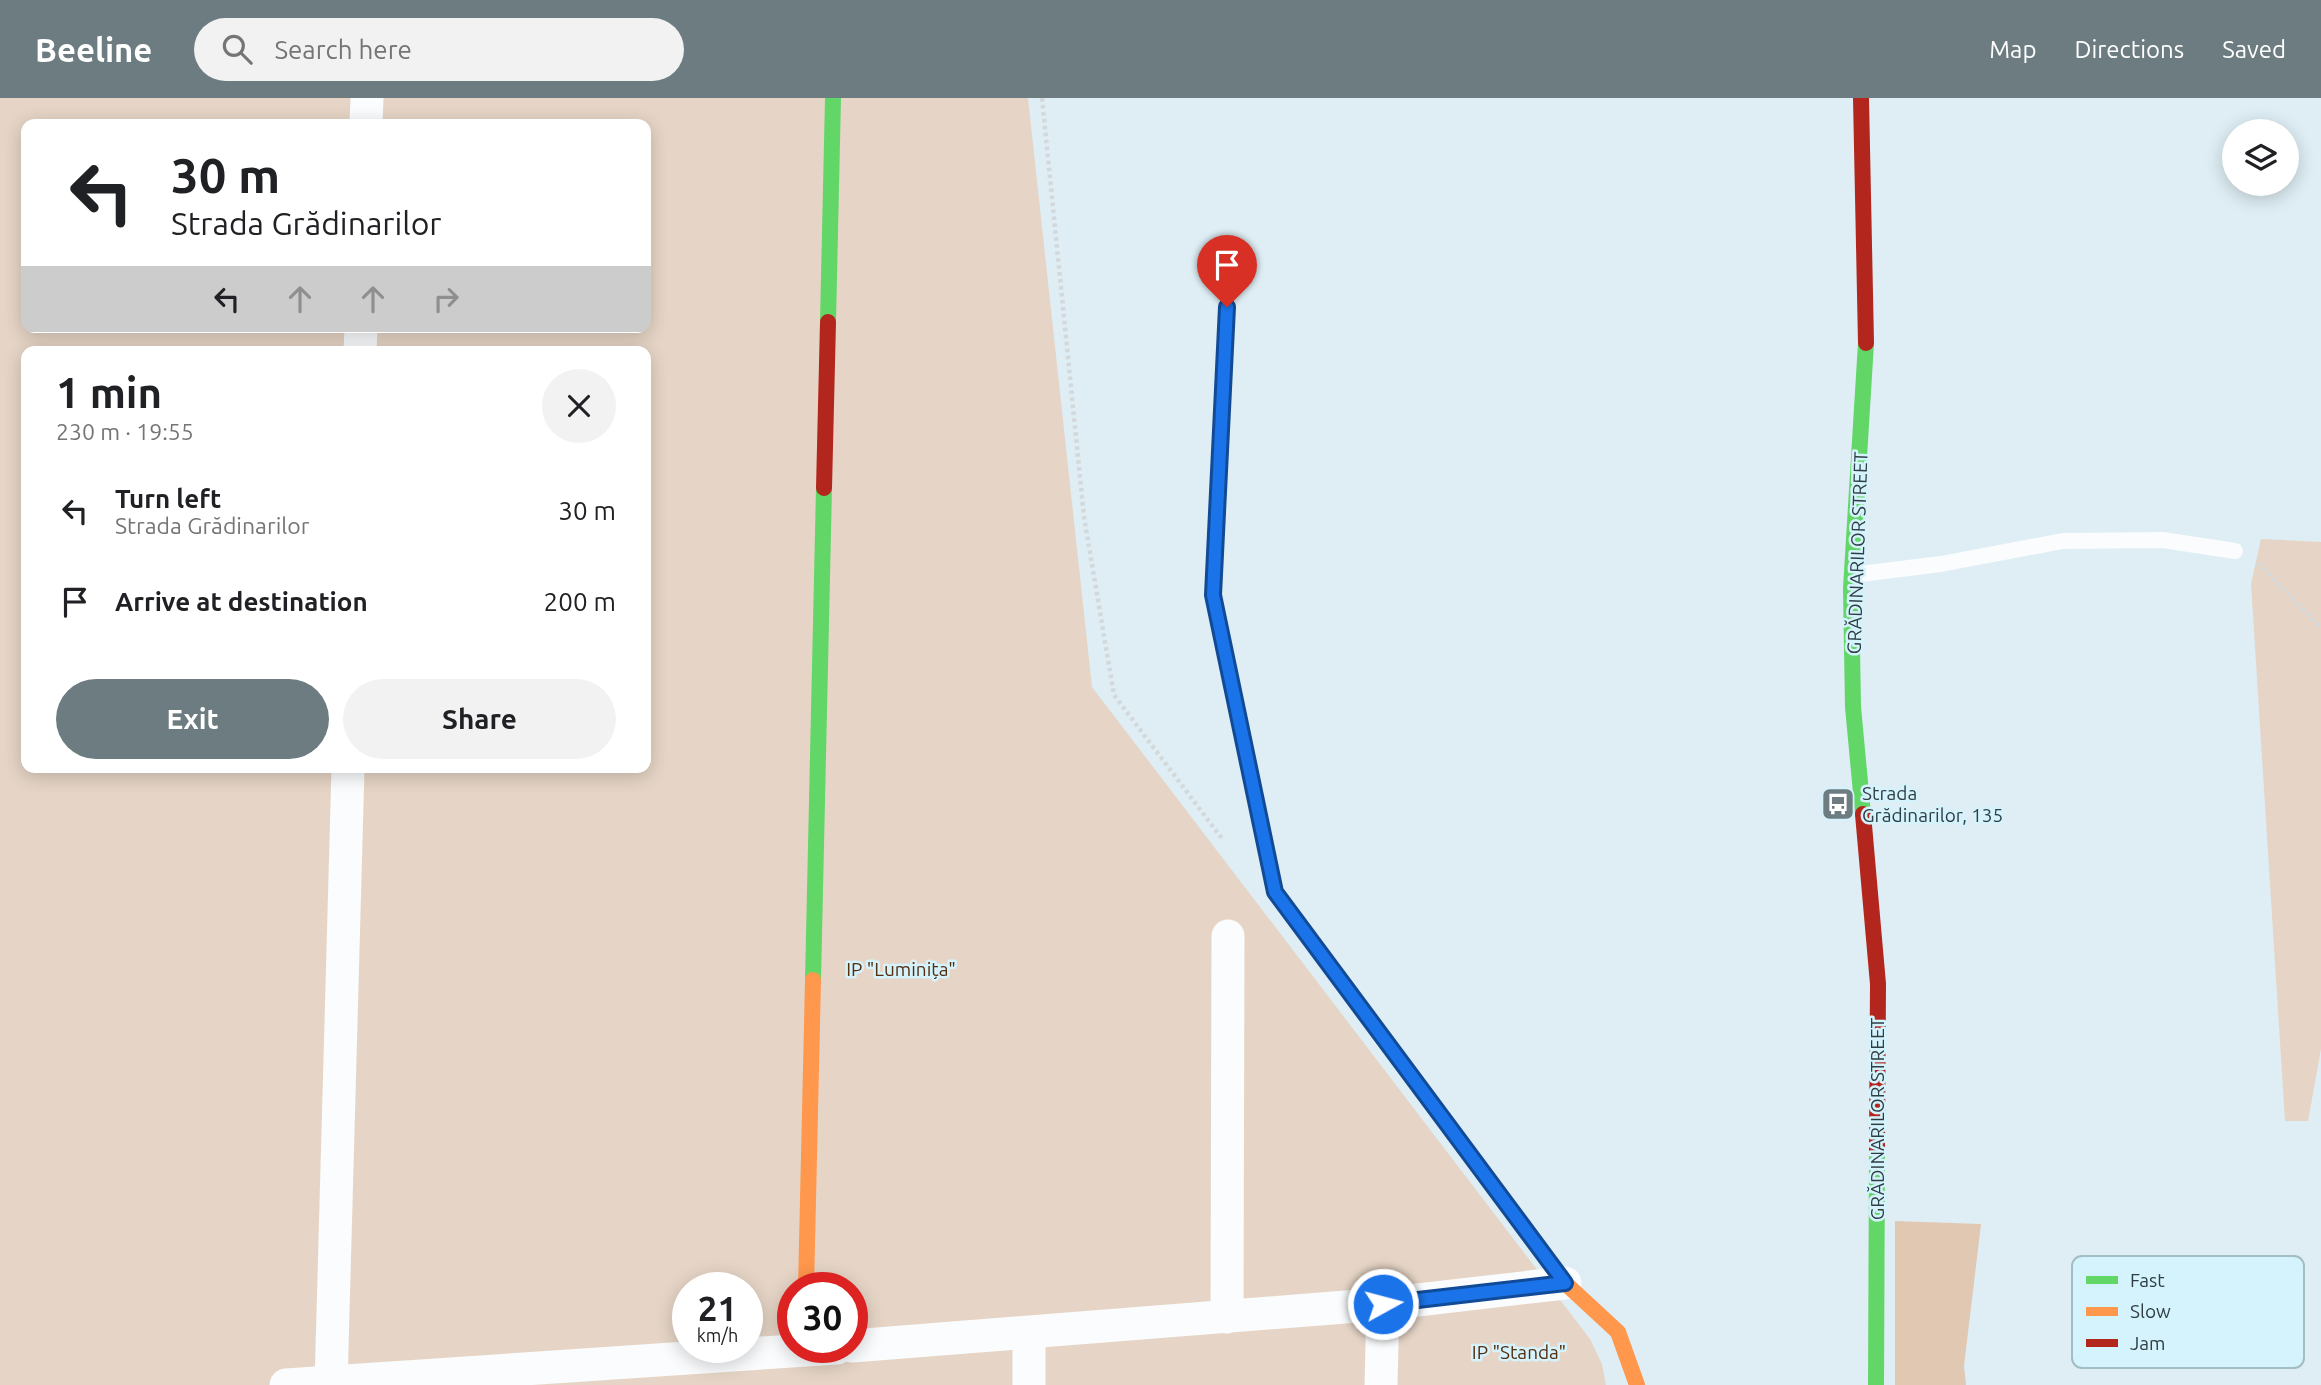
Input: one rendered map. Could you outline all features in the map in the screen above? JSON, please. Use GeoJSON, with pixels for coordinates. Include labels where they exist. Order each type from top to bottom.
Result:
{"type":"FeatureCollection","features":[{"type":"Feature","properties":{"kind":"street"},"geometry":{"type":"LineString","coordinates":[[366,119],[367,98]]}},
{"type":"Feature","properties":{"kind":"street"},"geometry":{"type":"LineString","coordinates":[[806,1272],[833,98]]}},
{"type":"Feature","properties":{"kind":"street","name":"GRĂDINARILOR STREET"},"geometry":{"type":"LineString","coordinates":[[1861,98],[1866,367],[1852,575],[1853,707],[1878,984],[1876,1385]]}},
{"type":"Feature","properties":{"kind":"street"},"geometry":{"type":"LineString","coordinates":[[1227,307],[1213,595],[1275,892],[1565,1283],[1618,1332],[1637,1385]]}},
{"type":"Feature","properties":{"kind":"street"},"geometry":{"type":"LineString","coordinates":[[331,1383],[348,773]]}},
{"type":"Feature","properties":{"kind":"street"},"geometry":{"type":"LineString","coordinates":[[1227,1317],[1228,936]]}},
{"type":"Feature","properties":{"kind":"street"},"geometry":{"type":"LineString","coordinates":[[868,1345],[1383,1304],[1565,1283]]}},
{"type":"Feature","properties":{"kind":"street"},"geometry":{"type":"LineString","coordinates":[[1381,1385],[1383,1304]]}},
{"type":"Feature","properties":{"kind":"street"},"geometry":{"type":"LineString","coordinates":[[1029,1332],[1029,1385]]}},
{"type":"Feature","properties":{"kind":"street"},"geometry":{"type":"LineString","coordinates":[[286,1385],[683,1371],[777,1355]]}},
{"type":"Feature","properties":{"kind":"lane"},"geometry":{"type":"LineString","coordinates":[[1852,575],[1941,564],[2063,541],[2163,540],[2235,551]]}},
{"type":"Feature","properties":{"kind":"path"},"geometry":{"type":"LineString","coordinates":[[1042,98],[1084,517],[1114,695],[1226,843]]}},
{"type":"Feature","properties":{"kind":"path"},"geometry":{"type":"LineString","coordinates":[[2235,551],[2264,566],[2321,628]]}},
{"type":"Feature","properties":{"kind":"green space","name":"IP \"Luminița\""},"geometry":{"type":"Polygon","coordinates":[[[0,98],[1028,98],[1092,687],[1590,1339],[1602,1364],[1606,1385],[0,1385],[0,98]]]}},
{"type":"Feature","properties":{"kind":"green space"},"geometry":{"type":"Polygon","coordinates":[[[2261,539],[2321,542],[2321,1049],[2308,1121],[2285,1121],[2251,584],[2261,539]]]}},
{"type":"Feature","properties":{"kind":"shaded area"},"geometry":{"type":"Polygon","coordinates":[[[1895,1221],[1981,1224],[1964,1366],[1966,1385],[1895,1385],[1895,1221]]]}},
{"type":"Feature","properties":{"kind":"building"},"geometry":{"type":"Polygon","coordinates":[[[1843,790],[1845,815],[1832,816],[1831,791],[1843,790]]]}},
{"type":"Feature","properties":{"kind":"traffic: fast"},"geometry":{"type":"LineString","coordinates":[[828,322],[833,98]]}},
{"type":"Feature","properties":{"kind":"traffic: fast"},"geometry":{"type":"LineString","coordinates":[[1863,814],[1853,707],[1851,588],[1866,343]]}},
{"type":"Feature","properties":{"kind":"traffic: fast"},"geometry":{"type":"LineString","coordinates":[[813,980],[824,488]]}},
{"type":"Feature","properties":{"kind":"traffic: fast"},"geometry":{"type":"LineString","coordinates":[[1224,649],[1275,892],[1452,1131]]}},
{"type":"Feature","properties":{"kind":"traffic: fast"},"geometry":{"type":"LineString","coordinates":[[1876,1385],[1877,1149]]}},
{"type":"Feature","properties":{"kind":"traffic: slow"},"geometry":{"type":"LineString","coordinates":[[806,1272],[813,980]]}},
{"type":"Feature","properties":{"kind":"traffic: slow"},"geometry":{"type":"LineString","coordinates":[[1452,1131],[1565,1283],[1618,1332],[1637,1385]]}},
{"type":"Feature","properties":{"kind":"traffic: jam"},"geometry":{"type":"LineString","coordinates":[[1861,98],[1866,343]]}},
{"type":"Feature","properties":{"kind":"traffic: jam"},"geometry":{"type":"LineString","coordinates":[[1224,649],[1213,595],[1227,307]]}},
{"type":"Feature","properties":{"kind":"traffic: jam"},"geometry":{"type":"LineString","coordinates":[[824,488],[828,322]]}},
{"type":"Feature","properties":{"kind":"traffic: jam"},"geometry":{"type":"LineString","coordinates":[[1863,814],[1878,984],[1877,1149]]}},
{"type":"Feature","properties":{"kind":"place","name":"Strada Grădinarilor, 135"},"geometry":{"type":"Point","coordinates":[1838,804]}},
{"type":"Feature","properties":{"kind":"route"},"geometry":{"type":"LineString","coordinates":[[1227,307],[1213,595],[1275,892],[1565,1283],[1383,1304]]}},
{"type":"Feature","properties":{"kind":"park label","name":"IP \"Standa\""},"geometry":{"type":"Point","coordinates":[1519,1352]}}]}
